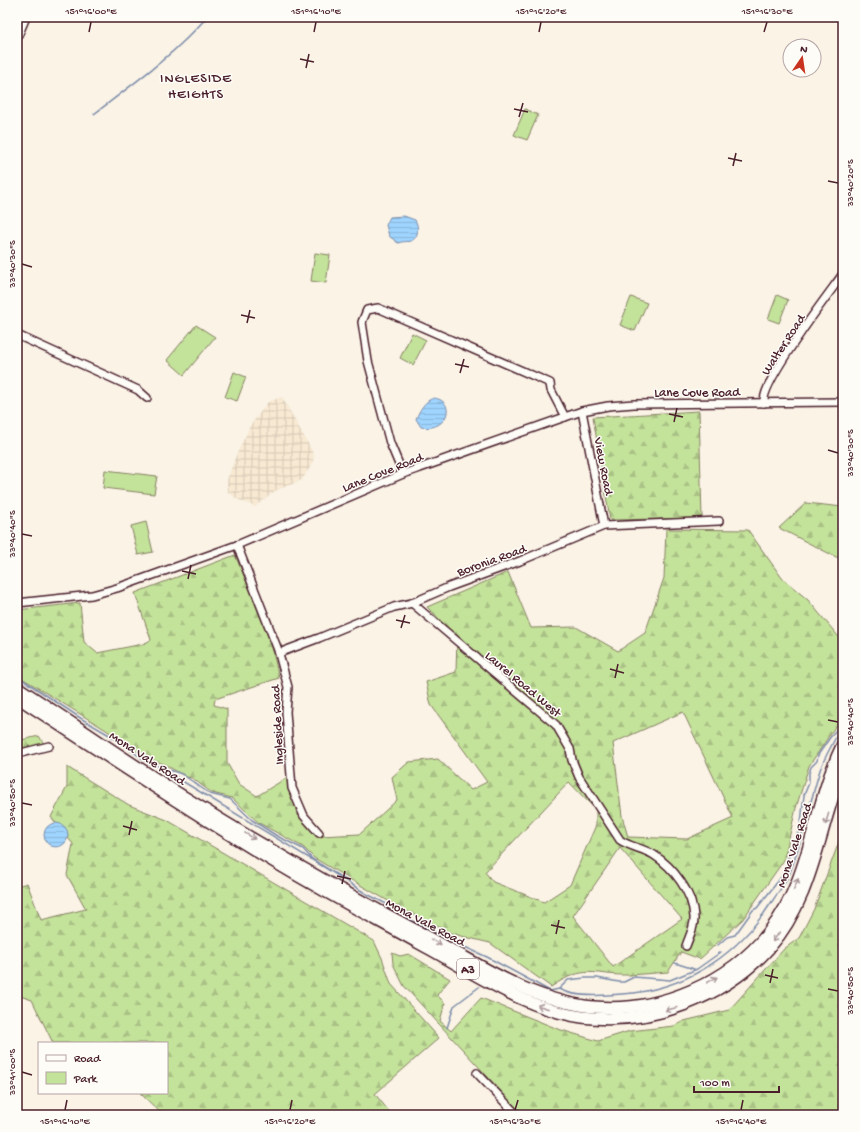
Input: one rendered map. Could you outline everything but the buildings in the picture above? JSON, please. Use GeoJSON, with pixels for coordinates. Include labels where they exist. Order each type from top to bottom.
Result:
{"type":"FeatureCollection","features":[{"type":"Feature","properties":{"kind":"highway","name":"Mona Vale Road"},"geometry":{"type":"LineString","coordinates":[[17,687],[187,798],[349,895],[514,984],[550,999],[594,1007],[635,1006],[662,1001],[690,991],[715,979],[745,956],[769,932],[788,902],[802,868],[832,768],[843,744]]}},
{"type":"Feature","properties":{"kind":"highway","name":"Mona Vale Road"},"geometry":{"type":"LineString","coordinates":[[17,697],[181,805],[286,868],[528,1002],[583,1017],[605,1018],[645,1015],[676,1007],[732,980],[769,947],[795,910],[813,868],[837,783],[843,768]]}},
{"type":"Feature","properties":{"kind":"street"},"geometry":{"type":"LineString","coordinates":[[17,38],[26,17]]}},
{"type":"Feature","properties":{"kind":"street","name":"Walter Road"},"geometry":{"type":"LineString","coordinates":[[764,403],[765,394],[781,362],[843,274]]}},
{"type":"Feature","properties":{"kind":"street"},"geometry":{"type":"LineString","coordinates":[[403,474],[390,443],[368,361],[362,322],[367,310],[378,308],[550,384],[551,390],[565,417]]}},
{"type":"Feature","properties":{"kind":"street"},"geometry":{"type":"LineString","coordinates":[[17,335],[138,390],[147,398]]}},
{"type":"Feature","properties":{"kind":"street"},"geometry":{"type":"LineString","coordinates":[[764,403],[843,402]]}},
{"type":"Feature","properties":{"kind":"street","name":"Lane Cove Road"},"geometry":{"type":"LineString","coordinates":[[17,602],[92,594],[118,588],[237,545],[403,474],[582,411],[608,406],[634,404],[764,403]]}},
{"type":"Feature","properties":{"kind":"street","name":"View Road"},"geometry":{"type":"LineString","coordinates":[[582,411],[604,526]]}},
{"type":"Feature","properties":{"kind":"street","name":"Boronia Road"},"geometry":{"type":"LineString","coordinates":[[279,653],[394,607],[412,603],[604,526],[718,521]]}},
{"type":"Feature","properties":{"kind":"street","name":"Ingleside Road"},"geometry":{"type":"LineString","coordinates":[[237,545],[279,653],[288,687],[286,712],[292,788],[304,816],[319,833]]}},
{"type":"Feature","properties":{"kind":"street","name":"Laurel Road West"},"geometry":{"type":"LineString","coordinates":[[412,603],[556,725],[570,749],[572,760],[579,778],[620,840],[653,854],[682,882],[688,892],[694,916],[686,946]]}},
{"type":"Feature","properties":{"kind":"street"},"geometry":{"type":"LineString","coordinates":[[17,754],[49,746]]}},
{"type":"Feature","properties":{"kind":"street"},"geometry":{"type":"LineString","coordinates":[[477,1073],[518,1115]]}},
{"type":"Feature","properties":{"kind":"shaded area"},"geometry":{"type":"Polygon","coordinates":[[[282,397],[314,457],[312,464],[302,480],[275,491],[255,507],[237,499],[228,492],[227,480],[235,458],[250,426],[268,402],[282,397]]]}},
{"type":"Feature","properties":{"kind":"green space"},"geometry":{"type":"Polygon","coordinates":[[[525,109],[538,115],[527,140],[514,135],[525,109]]]}},
{"type":"Feature","properties":{"kind":"green space"},"geometry":{"type":"Polygon","coordinates":[[[315,253],[330,255],[326,283],[311,281],[315,253]]]}},
{"type":"Feature","properties":{"kind":"green space"},"geometry":{"type":"Polygon","coordinates":[[[777,295],[788,300],[779,323],[768,319],[777,295]]]}},
{"type":"Feature","properties":{"kind":"green space"},"geometry":{"type":"Polygon","coordinates":[[[631,297],[647,303],[635,331],[620,325],[631,297]]]}},
{"type":"Feature","properties":{"kind":"green space"},"geometry":{"type":"Polygon","coordinates":[[[196,325],[215,337],[184,375],[167,360],[196,325]]]}},
{"type":"Feature","properties":{"kind":"green space"},"geometry":{"type":"Polygon","coordinates":[[[412,333],[426,340],[413,365],[400,358],[412,333]]]}},
{"type":"Feature","properties":{"kind":"green space"},"geometry":{"type":"Polygon","coordinates":[[[234,372],[246,377],[237,401],[225,397],[234,372]]]}},
{"type":"Feature","properties":{"kind":"green space"},"geometry":{"type":"Polygon","coordinates":[[[699,411],[702,518],[610,520],[593,417],[699,411]]]}},
{"type":"Feature","properties":{"kind":"green space"},"geometry":{"type":"Polygon","coordinates":[[[105,470],[157,476],[154,494],[103,488],[105,470]]]}},
{"type":"Feature","properties":{"kind":"green space"},"geometry":{"type":"Polygon","coordinates":[[[806,503],[843,507],[843,558],[836,557],[779,528],[806,503]]]}},
{"type":"Feature","properties":{"kind":"green space"},"geometry":{"type":"Polygon","coordinates":[[[146,522],[153,552],[138,555],[131,526],[146,522]]]}},
{"type":"Feature","properties":{"kind":"green space"},"geometry":{"type":"Polygon","coordinates":[[[666,529],[748,530],[782,578],[808,600],[843,642],[843,715],[809,766],[796,808],[784,860],[743,919],[700,959],[681,952],[668,972],[630,975],[590,972],[582,973],[573,975],[551,987],[490,943],[453,934],[406,911],[353,881],[314,858],[303,847],[259,823],[232,798],[212,793],[192,778],[186,777],[164,764],[148,759],[106,730],[17,675],[17,610],[80,603],[84,642],[97,653],[143,644],[151,640],[135,593],[235,555],[269,634],[279,678],[215,699],[214,705],[227,709],[227,763],[239,784],[257,796],[288,777],[297,814],[320,836],[360,834],[397,800],[392,777],[409,762],[438,759],[471,790],[487,782],[431,705],[426,682],[456,672],[457,637],[427,607],[508,572],[531,628],[576,627],[618,651],[645,633],[664,578],[666,529]],[[683,712],[613,743],[622,816],[628,837],[687,839],[733,818],[683,712]],[[569,782],[485,872],[493,882],[544,902],[570,885],[596,825],[596,810],[569,782]],[[620,848],[573,916],[613,967],[682,919],[620,848]]]}},
{"type":"Feature","properties":{"kind":"green space"},"geometry":{"type":"Polygon","coordinates":[[[39,736],[44,744],[17,750],[17,741],[39,736]]]}},
{"type":"Feature","properties":{"kind":"green space"},"geometry":{"type":"Polygon","coordinates":[[[67,767],[129,805],[167,820],[374,941],[391,984],[439,1038],[375,1094],[392,1115],[163,1115],[141,1094],[168,1094],[168,1042],[53,1042],[32,1000],[17,995],[17,886],[27,883],[41,920],[86,909],[67,875],[73,844],[51,817],[67,787],[67,767]]]}},
{"type":"Feature","properties":{"kind":"green space"},"geometry":{"type":"Polygon","coordinates":[[[843,831],[843,1115],[523,1115],[404,986],[393,964],[392,953],[400,956],[409,954],[450,979],[437,995],[445,1003],[440,1021],[451,1031],[481,998],[558,1029],[598,1041],[630,1031],[674,1026],[684,1021],[729,1010],[784,949],[799,938],[814,909],[843,831]]]}},
{"type":"Feature","properties":{"kind":"water"},"geometry":{"type":"Polygon","coordinates":[[[404,216],[415,220],[418,228],[417,235],[411,241],[398,243],[389,236],[386,225],[390,217],[404,216]]]}},
{"type":"Feature","properties":{"kind":"water"},"geometry":{"type":"Polygon","coordinates":[[[434,398],[441,400],[445,404],[447,410],[446,416],[438,425],[421,427],[416,419],[417,416],[425,403],[434,398]]]}},
{"type":"Feature","properties":{"kind":"water"},"geometry":{"type":"Polygon","coordinates":[[[56,823],[61,824],[67,830],[67,840],[61,846],[56,847],[51,846],[45,840],[44,835],[45,830],[51,824],[56,823]]]}},
{"type":"Feature","properties":{"kind":"waterway"},"geometry":{"type":"LineString","coordinates":[[94,114],[181,44],[207,17]]}},
{"type":"Feature","properties":{"kind":"waterway"},"geometry":{"type":"LineString","coordinates":[[17,676],[82,719],[116,739],[148,763],[182,774],[210,794],[230,799],[252,820],[277,836],[303,849],[312,859],[365,893],[402,912],[411,920],[447,939],[487,957],[550,991],[559,989],[568,980],[585,978],[597,978],[619,982],[624,982],[634,977],[670,980],[697,969],[721,952]]}},
{"type":"Feature","properties":{"kind":"waterway"},"geometry":{"type":"LineString","coordinates":[[559,989],[575,994],[595,996],[634,993],[656,989],[695,974],[729,951],[744,937],[758,921],[789,875],[798,850],[820,770],[843,721]]}},
{"type":"Feature","properties":{"kind":"waterway"},"geometry":{"type":"LineString","coordinates":[[718,945],[727,937],[735,935],[753,910],[757,908],[786,871],[787,860],[793,848],[801,823],[804,795],[809,783],[809,773],[811,767],[817,761],[818,755],[836,730],[841,729]]}},
{"type":"Feature","properties":{"kind":"waterway"},"geometry":{"type":"LineString","coordinates":[[163,768],[347,881]]}},
{"type":"Feature","properties":{"kind":"waterway"},"geometry":{"type":"LineString","coordinates":[[675,963],[694,969]]}},
{"type":"Feature","properties":{"kind":"waterway"},"geometry":{"type":"LineString","coordinates":[[447,1028],[454,1006],[479,987]]}},
{"type":"Feature","properties":{"kind":"district","name":"INGLESIDE HEIGHTS"},"geometry":{"type":"Point","coordinates":[196,86]}}]}
